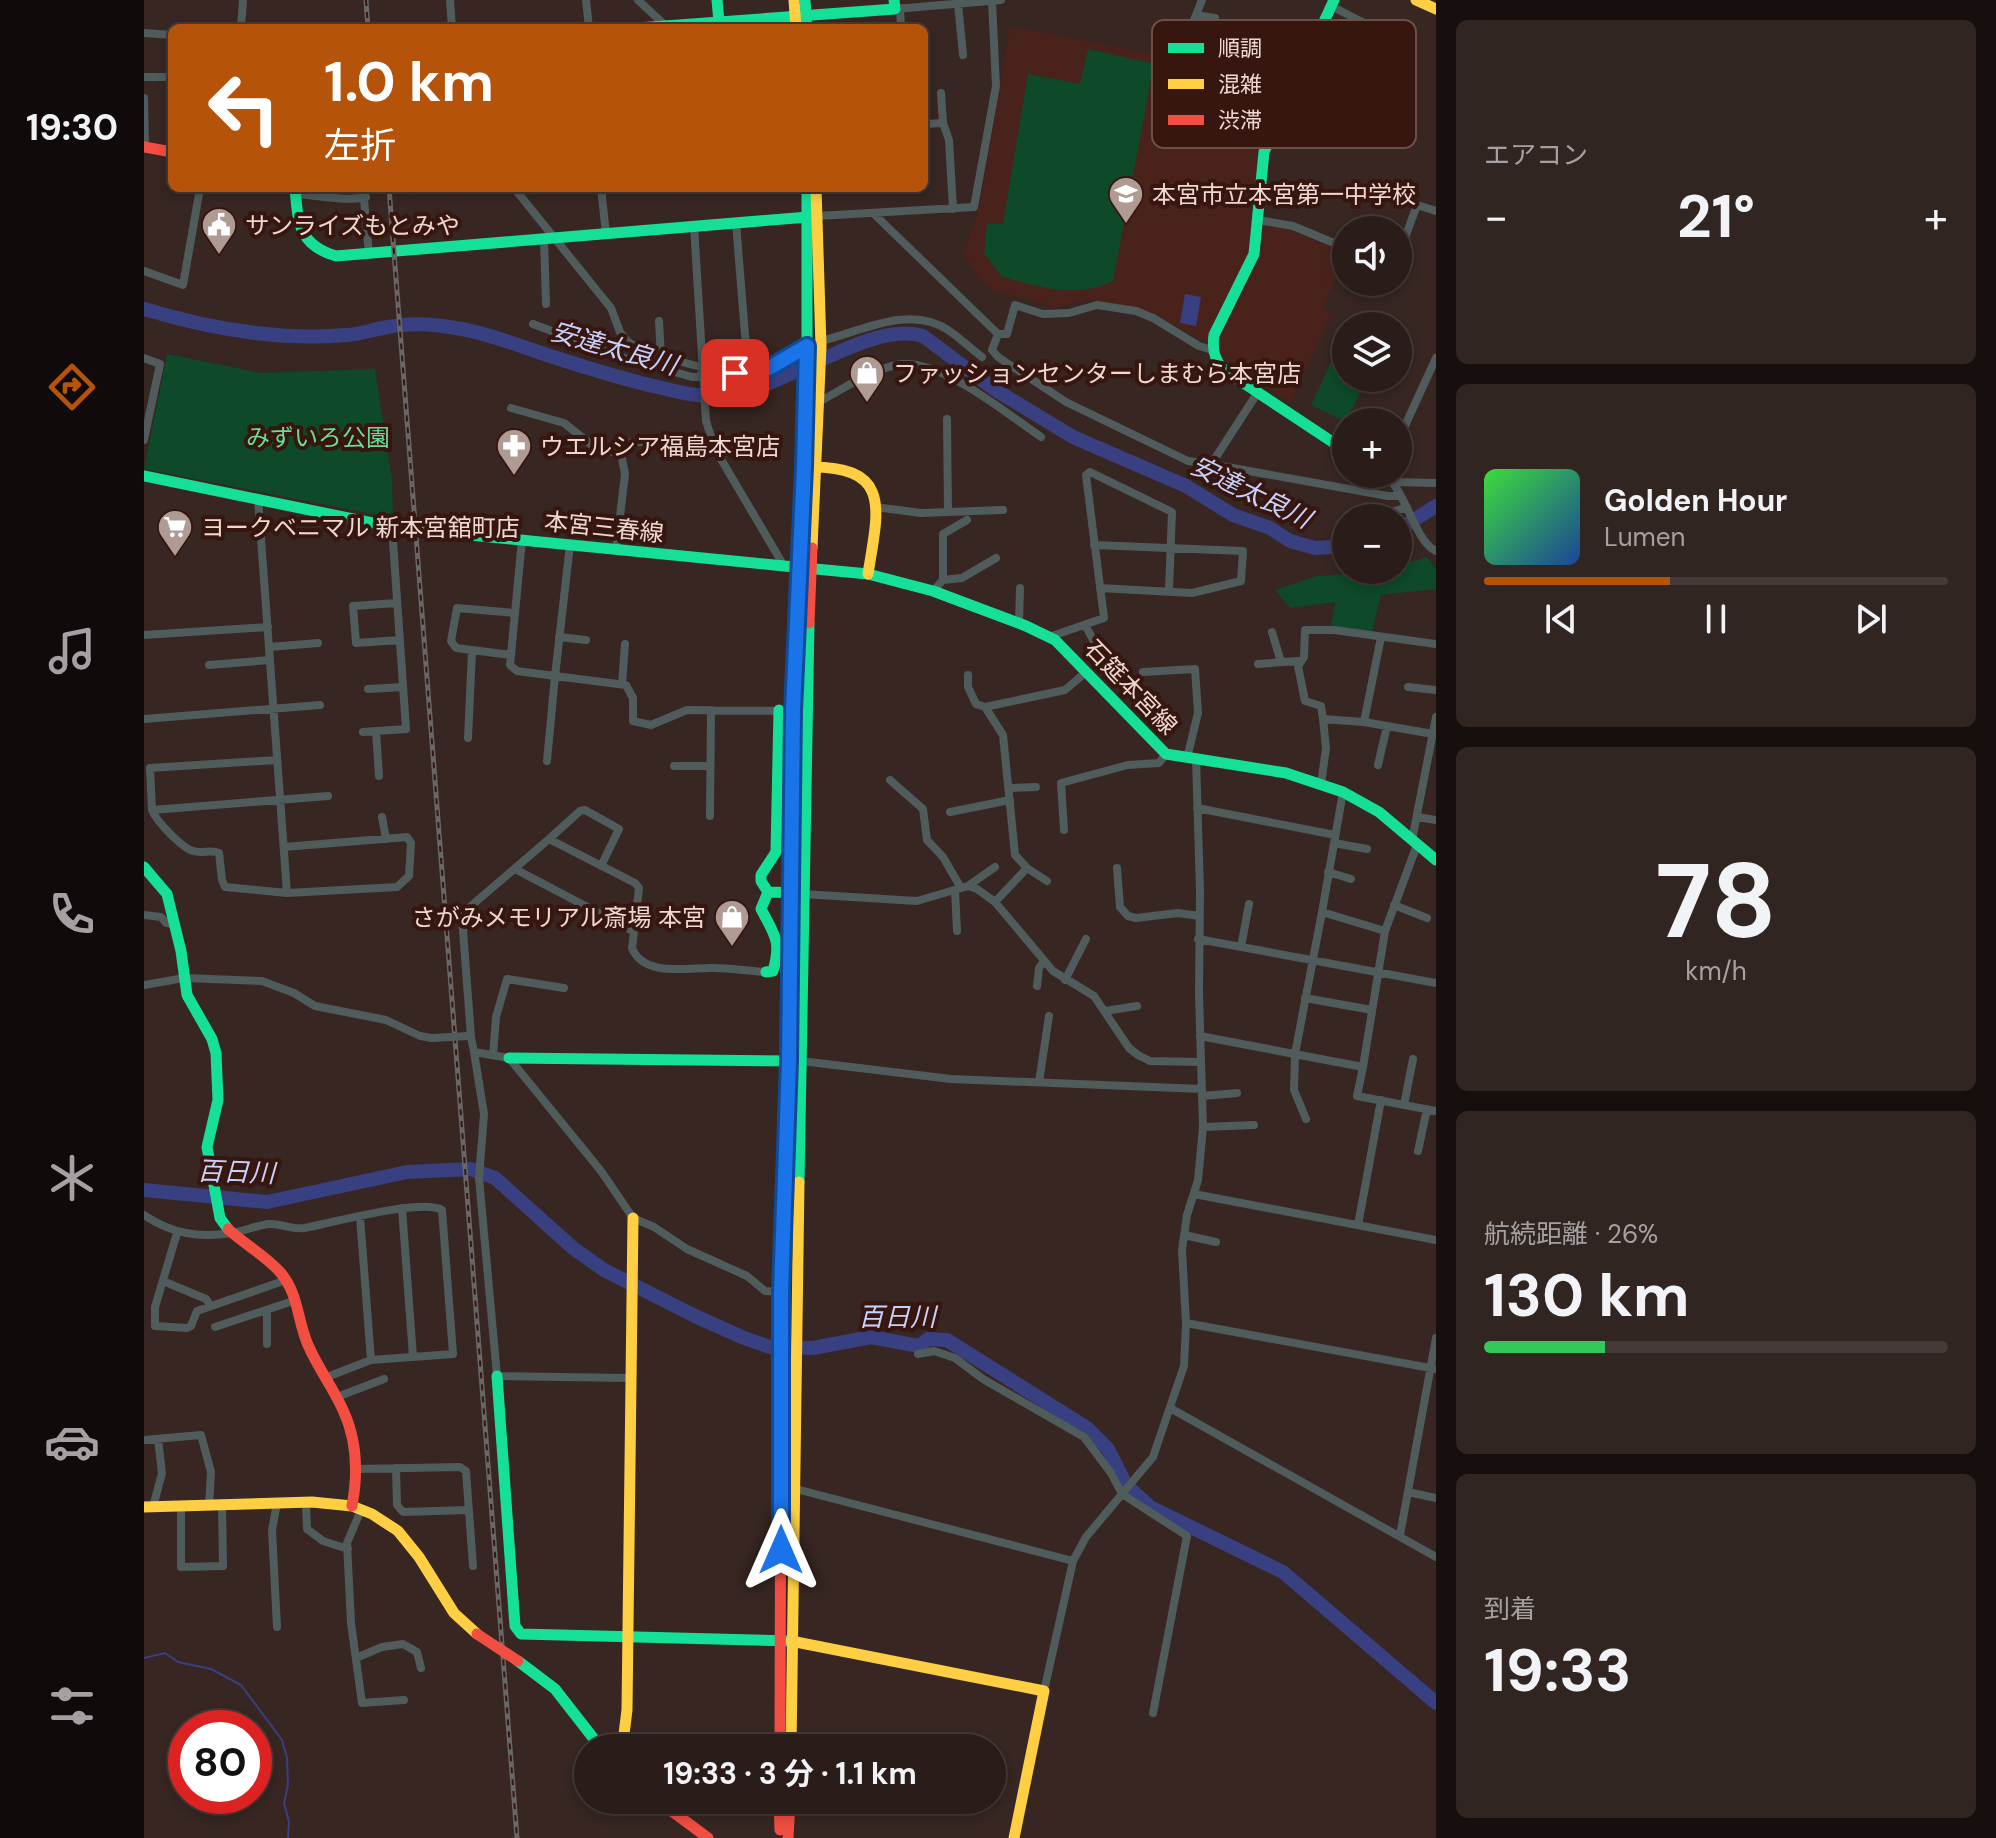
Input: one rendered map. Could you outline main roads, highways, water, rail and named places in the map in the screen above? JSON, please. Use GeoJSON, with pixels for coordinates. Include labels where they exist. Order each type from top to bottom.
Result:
{"type":"FeatureCollection","features":[{"type":"Feature","properties":{"kind":"main road"},"geometry":{"type":"LineString","coordinates":[[717,0],[721,24],[801,22],[896,6]]}},
{"type":"Feature","properties":{"kind":"main road"},"geometry":{"type":"LineString","coordinates":[[794,0],[801,22]]}},
{"type":"Feature","properties":{"kind":"main road"},"geometry":{"type":"LineString","coordinates":[[801,22],[805,0]]}},
{"type":"Feature","properties":{"kind":"main road"},"geometry":{"type":"LineString","coordinates":[[1416,0],[1436,9]]}},
{"type":"Feature","properties":{"kind":"main road"},"geometry":{"type":"LineString","coordinates":[[145,147],[168,151]]}},
{"type":"Feature","properties":{"kind":"main road"},"geometry":{"type":"LineString","coordinates":[[1266,148],[1254,254],[1214,335],[1212,350],[1224,370],[1332,442]]}},
{"type":"Feature","properties":{"kind":"main road"},"geometry":{"type":"LineString","coordinates":[[295,192],[300,230],[312,247],[322,254],[336,256],[813,217]]}},
{"type":"Feature","properties":{"kind":"main road"},"geometry":{"type":"LineString","coordinates":[[781,1734],[796,1489],[796,893],[803,623],[810,467],[821,344],[813,217],[808,192]]}},
{"type":"Feature","properties":{"kind":"main road"},"geometry":{"type":"LineString","coordinates":[[815,399],[807,347],[816,192]]}},
{"type":"Feature","properties":{"kind":"main road"},"geometry":{"type":"LineString","coordinates":[[810,467],[843,469],[861,475],[872,487],[875,507],[868,574]]}},
{"type":"Feature","properties":{"kind":"main road"},"geometry":{"type":"LineString","coordinates":[[144,476],[397,528]]}},
{"type":"Feature","properties":{"kind":"main road","name":"本宮三春線"},"geometry":{"type":"LineString","coordinates":[[420,530],[784,566]]}},
{"type":"Feature","properties":{"kind":"main road","name":"石筵本宮線"},"geometry":{"type":"LineString","coordinates":[[784,566],[868,574],[933,591],[1019,623],[1049,637],[1166,754],[1286,773],[1343,792],[1379,812],[1436,860]]}},
{"type":"Feature","properties":{"kind":"main road"},"geometry":{"type":"LineString","coordinates":[[796,893],[793,711],[803,623]]}},
{"type":"Feature","properties":{"kind":"main road"},"geometry":{"type":"LineString","coordinates":[[768,892],[761,875],[776,852],[779,710]]}},
{"type":"Feature","properties":{"kind":"main road"},"geometry":{"type":"LineString","coordinates":[[144,867],[164,888],[181,951],[187,995],[212,1039],[216,1053],[218,1100],[207,1147],[218,1209],[223,1224],[279,1271],[296,1300],[308,1345],[337,1397],[354,1444],[357,1508]]}},
{"type":"Feature","properties":{"kind":"main road"},"geometry":{"type":"LineString","coordinates":[[768,892],[796,893]]}},
{"type":"Feature","properties":{"kind":"main road"},"geometry":{"type":"LineString","coordinates":[[766,972],[773,971],[776,957],[776,932],[760,908],[768,892]]}},
{"type":"Feature","properties":{"kind":"main road"},"geometry":{"type":"LineString","coordinates":[[509,1058],[795,1061]]}},
{"type":"Feature","properties":{"kind":"main road"},"geometry":{"type":"LineString","coordinates":[[791,1734],[781,1292],[795,1061]]}},
{"type":"Feature","properties":{"kind":"main road"},"geometry":{"type":"LineString","coordinates":[[624,1734],[633,1218]]}},
{"type":"Feature","properties":{"kind":"main road"},"geometry":{"type":"LineString","coordinates":[[497,1376],[515,1626],[521,1634],[788,1641],[1044,1691],[1014,1838]]}},
{"type":"Feature","properties":{"kind":"main road"},"geometry":{"type":"LineString","coordinates":[[149,1507],[330,1502],[357,1508],[398,1531],[419,1557],[454,1613],[477,1634],[537,1672],[561,1694],[591,1734]]}},
{"type":"Feature","properties":{"kind":"main road"},"geometry":{"type":"LineString","coordinates":[[671,1814],[691,1833],[708,1838]]}},
{"type":"Feature","properties":{"kind":"main road"},"geometry":{"type":"LineString","coordinates":[[779,1814],[780,1838]]}},
{"type":"Feature","properties":{"kind":"main road"},"geometry":{"type":"LineString","coordinates":[[788,1838],[789,1814]]}},
{"type":"Feature","properties":{"kind":"water"},"geometry":{"type":"Polygon","coordinates":[[[1185,294],[1201,297],[1196,326],[1180,323],[1185,294]]]}},
{"type":"Feature","properties":{"kind":"waterway","name":"安達太良川"},"geometry":{"type":"LineString","coordinates":[[144,309],[219,328],[270,335],[352,334],[406,324],[452,327],[494,337],[630,380],[710,396],[741,392],[767,384],[876,338],[901,334],[923,336],[994,389],[1073,437],[1186,486],[1233,515],[1270,528],[1290,541],[1315,548],[1332,547]]}},
{"type":"Feature","properties":{"kind":"waterway","name":"安達太良川"},"geometry":{"type":"LineString","coordinates":[[1412,521],[1436,506]]}},
{"type":"Feature","properties":{"kind":"waterway","name":"百日川"},"geometry":{"type":"LineString","coordinates":[[144,1190],[267,1202],[407,1172],[471,1169],[495,1178],[573,1248],[604,1270],[744,1338],[770,1347],[813,1348],[871,1337],[919,1346],[928,1339],[947,1340],[1087,1428],[1108,1449],[1126,1485],[1150,1507],[1283,1572],[1436,1703]]}},
{"type":"Feature","properties":{"kind":"waterway"},"geometry":{"type":"LineString","coordinates":[[144,1658],[165,1653],[178,1662],[211,1669],[241,1685],[282,1740],[287,1758],[288,1785],[284,1803],[289,1822],[288,1838]]}},
{"type":"Feature","properties":{"kind":"railway"},"geometry":{"type":"LineString","coordinates":[[366,0],[368,24]]}},
{"type":"Feature","properties":{"kind":"railway"},"geometry":{"type":"LineString","coordinates":[[389,192],[517,1838]]}},
{"type":"Feature","properties":{"kind":"place","name":"本宮市立本宮第一中学校"},"geometry":{"type":"Point","coordinates":[1126,225]}},
{"type":"Feature","properties":{"kind":"place","name":"サンライズもとみや"},"geometry":{"type":"Point","coordinates":[219,256]}},
{"type":"Feature","properties":{"kind":"place","name":"ファッションセンターしまむら本宮店"},"geometry":{"type":"Point","coordinates":[867,404]}},
{"type":"Feature","properties":{"kind":"place","name":"ウエルシア福島本宮店"},"geometry":{"type":"Point","coordinates":[514,477]}},
{"type":"Feature","properties":{"kind":"place","name":"ヨークベニマル 新本宮舘町店"},"geometry":{"type":"Point","coordinates":[175,558]}},
{"type":"Feature","properties":{"kind":"place","name":"さがみメモリアル斎場 本宮"},"geometry":{"type":"Point","coordinates":[732,948]}},
{"type":"Feature","properties":{"kind":"park label","name":"みずいろ公園"},"geometry":{"type":"Point","coordinates":[318,437]}}]}
